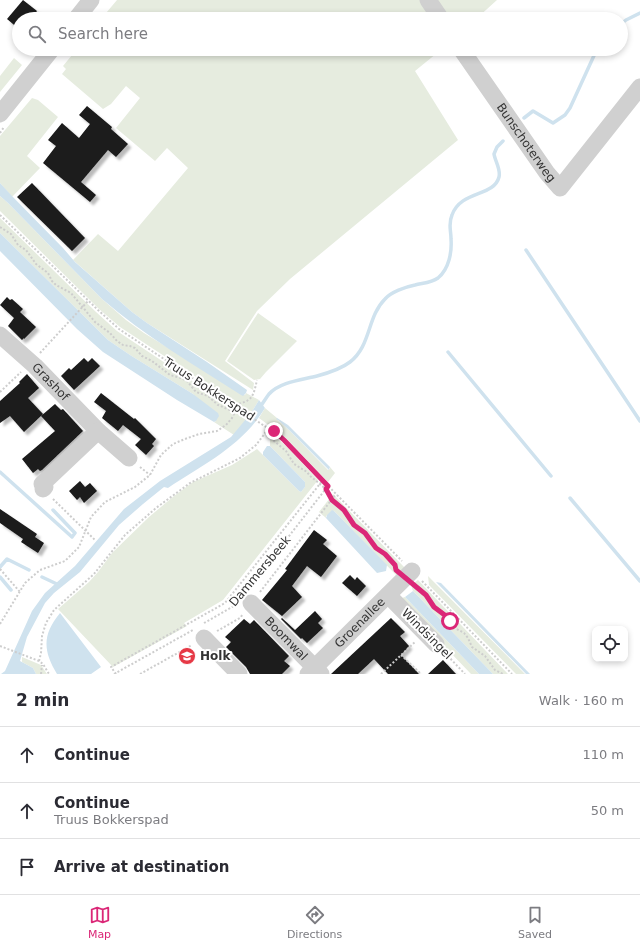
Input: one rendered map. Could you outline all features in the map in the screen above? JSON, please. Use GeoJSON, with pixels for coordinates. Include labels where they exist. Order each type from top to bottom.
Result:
{"type":"FeatureCollection","features":[{"type":"Feature","properties":{"kind":"street"},"geometry":{"type":"LineString","coordinates":[[82,12],[91,0]]}},
{"type":"Feature","properties":{"kind":"street"},"geometry":{"type":"LineString","coordinates":[[428,0],[436,12]]}},
{"type":"Feature","properties":{"kind":"street"},"geometry":{"type":"LineString","coordinates":[[0,114],[46,56]]}},
{"type":"Feature","properties":{"kind":"street","name":"Bunschoterweg"},"geometry":{"type":"LineString","coordinates":[[466,56],[547,173],[560,188],[640,87]]}},
{"type":"Feature","properties":{"kind":"street","name":"Grashof"},"geometry":{"type":"LineString","coordinates":[[0,335],[32,363],[98,431],[129,458]]}},
{"type":"Feature","properties":{"kind":"street"},"geometry":{"type":"LineString","coordinates":[[43,489],[45,487],[42,484],[98,431]]}},
{"type":"Feature","properties":{"kind":"street","name":"Groenallee"},"geometry":{"type":"LineString","coordinates":[[315,672],[408,574]]}},
{"type":"Feature","properties":{"kind":"street","name":"Windsingel"},"geometry":{"type":"LineString","coordinates":[[388,595],[430,638]]}},
{"type":"Feature","properties":{"kind":"street","name":"Boomwal"},"geometry":{"type":"LineString","coordinates":[[245,598],[315,672]]}},
{"type":"Feature","properties":{"kind":"street"},"geometry":{"type":"LineString","coordinates":[[203,633],[239,674]]}},
{"type":"Feature","properties":{"kind":"path","name":"Truus Bokkerspad"},"geometry":{"type":"LineString","coordinates":[[0,215],[109,321],[129,337],[268,427],[284,440],[336,494],[408,574],[512,674]]}},
{"type":"Feature","properties":{"kind":"path"},"geometry":{"type":"LineString","coordinates":[[0,227],[11,234],[18,245],[26,250],[36,264],[45,269],[52,281],[56,285],[71,293],[95,322],[110,333],[117,341],[123,345],[135,348],[142,356],[152,361],[170,375],[187,381],[196,392],[208,396],[218,405],[235,412]]}},
{"type":"Feature","properties":{"kind":"path"},"geometry":{"type":"LineString","coordinates":[[0,392],[32,363],[88,301]]}},
{"type":"Feature","properties":{"kind":"path"},"geometry":{"type":"LineString","coordinates":[[0,624],[25,583],[40,570],[65,561],[78,548],[91,517],[105,502],[135,487],[150,475],[161,455],[173,444],[199,434],[217,431],[226,425],[235,412],[234,406],[248,401],[254,395],[257,380]]}},
{"type":"Feature","properties":{"kind":"path"},"geometry":{"type":"LineString","coordinates":[[39,661],[42,636],[46,623],[54,610],[94,574],[125,535],[156,508],[190,483],[240,458],[256,445],[268,427]]}},
{"type":"Feature","properties":{"kind":"path"},"geometry":{"type":"LineString","coordinates":[[266,431],[274,441],[286,451],[294,464],[307,472],[326,489],[332,500],[344,510],[354,525],[365,533],[376,548],[385,554],[395,565],[396,570],[408,574],[434,607],[446,616],[455,628],[464,633],[472,647],[485,656],[495,670],[503,674]]}},
{"type":"Feature","properties":{"kind":"path"},"geometry":{"type":"LineString","coordinates":[[115,674],[110,668],[225,603],[323,480]]}},
{"type":"Feature","properties":{"kind":"path","name":"Dammersbeek"},"geometry":{"type":"LineString","coordinates":[[115,674],[203,633],[240,618],[245,598],[328,486]]}},
{"type":"Feature","properties":{"kind":"path"},"geometry":{"type":"LineString","coordinates":[[43,489],[95,540]]}},
{"type":"Feature","properties":{"kind":"path","name":"Dammersbeek"},"geometry":{"type":"LineString","coordinates":[[140,674],[203,633],[245,598],[336,494]]}},
{"type":"Feature","properties":{"kind":"path"},"geometry":{"type":"LineString","coordinates":[[0,569],[20,592]]}},
{"type":"Feature","properties":{"kind":"path"},"geometry":{"type":"LineString","coordinates":[[381,674],[401,656],[430,638]]}},
{"type":"Feature","properties":{"kind":"path","name":"Windsingel"},"geometry":{"type":"LineString","coordinates":[[430,638],[465,674]]}},
{"type":"Feature","properties":{"kind":"path"},"geometry":{"type":"LineString","coordinates":[[0,646],[39,661],[43,664],[49,674]]}},
{"type":"Feature","properties":{"kind":"path"},"geometry":{"type":"LineString","coordinates":[[401,656],[421,674]]}},
{"type":"Feature","properties":{"kind":"path"},"geometry":{"type":"LineString","coordinates":[[41,674],[43,664]]}},
{"type":"Feature","properties":{"kind":"shaded area"},"geometry":{"type":"Polygon","coordinates":[[[117,0],[421,0],[430,12],[107,12],[117,0]]]}},
{"type":"Feature","properties":{"kind":"shaded area"},"geometry":{"type":"Polygon","coordinates":[[[434,0],[497,0],[484,12],[442,12],[434,0]]]}},
{"type":"Feature","properties":{"kind":"shaded area"},"geometry":{"type":"Polygon","coordinates":[[[71,56],[433,56],[415,71],[458,140],[290,279],[257,311],[225,361],[254,383],[253,390],[147,323],[132,312],[73,260],[98,234],[118,251],[188,168],[167,148],[155,161],[116,128],[140,98],[126,86],[111,104],[103,109],[62,74],[66,69],[63,66],[71,56]]]}},
{"type":"Feature","properties":{"kind":"shaded area"},"geometry":{"type":"Polygon","coordinates":[[[14,58],[22,65],[0,92],[0,76],[14,58]]]}},
{"type":"Feature","properties":{"kind":"shaded area"},"geometry":{"type":"Polygon","coordinates":[[[32,98],[38,100],[58,117],[27,156],[40,168],[12,197],[0,183],[0,136],[32,98]]]}},
{"type":"Feature","properties":{"kind":"shaded area"},"geometry":{"type":"Polygon","coordinates":[[[0,196],[102,299],[126,320],[144,333],[245,395],[246,393],[259,400],[251,413],[120,327],[99,309],[0,211],[0,196]]]}},
{"type":"Feature","properties":{"kind":"shaded area"},"geometry":{"type":"Polygon","coordinates":[[[0,218],[117,331],[239,412],[238,414],[246,420],[234,435],[214,422],[216,421],[193,394],[108,340],[0,233],[0,218]]]}},
{"type":"Feature","properties":{"kind":"shaded area"},"geometry":{"type":"Polygon","coordinates":[[[258,313],[297,341],[260,379],[254,380],[227,361],[258,313]]]}},
{"type":"Feature","properties":{"kind":"shaded area"},"geometry":{"type":"Polygon","coordinates":[[[265,408],[277,418],[328,470],[330,467],[335,473],[328,482],[286,438],[259,418],[265,408]]]}},
{"type":"Feature","properties":{"kind":"shaded area"},"geometry":{"type":"Polygon","coordinates":[[[270,432],[288,448],[318,480],[223,600],[184,623],[187,626],[113,667],[58,609],[89,582],[112,553],[149,517],[174,496],[193,482],[232,465],[257,449],[301,492],[305,487],[305,482],[270,446],[270,432]]]}},
{"type":"Feature","properties":{"kind":"shaded area"},"geometry":{"type":"Polygon","coordinates":[[[333,494],[405,568],[397,576],[334,511],[326,516],[326,518],[319,512],[333,494]]]}},
{"type":"Feature","properties":{"kind":"shaded area"},"geometry":{"type":"Polygon","coordinates":[[[428,576],[525,674],[516,674],[429,585],[428,576]]]}},
{"type":"Feature","properties":{"kind":"shaded area"},"geometry":{"type":"Polygon","coordinates":[[[418,580],[508,674],[493,674],[413,591],[411,585],[418,580]]]}},
{"type":"Feature","properties":{"kind":"shaded area"},"geometry":{"type":"Polygon","coordinates":[[[405,597],[479,674],[471,674],[399,599],[405,597]]]}},
{"type":"Feature","properties":{"kind":"shaded area"},"geometry":{"type":"Polygon","coordinates":[[[22,657],[41,665],[47,674],[36,674],[33,668],[22,662],[22,657]]]}},
{"type":"Feature","properties":{"kind":"water"},"geometry":{"type":"Polygon","coordinates":[[[0,183],[75,262],[132,312],[247,390],[246,393],[243,396],[241,395],[152,338],[118,313],[102,299],[0,196],[0,183]]]}},
{"type":"Feature","properties":{"kind":"water"},"geometry":{"type":"Polygon","coordinates":[[[0,233],[108,340],[193,394],[218,413],[219,416],[216,421],[214,422],[177,400],[103,352],[77,329],[0,251],[0,233]]]}},
{"type":"Feature","properties":{"kind":"water"},"geometry":{"type":"Polygon","coordinates":[[[259,400],[265,408],[256,421],[234,444],[168,488],[164,487],[143,504],[119,525],[80,572],[54,593],[45,603],[27,637],[20,661],[33,668],[36,674],[1,674],[5,671],[32,611],[45,593],[75,566],[124,509],[160,481],[231,437],[251,413],[259,400]]]}},
{"type":"Feature","properties":{"kind":"water"},"geometry":{"type":"Polygon","coordinates":[[[277,418],[288,425],[330,467],[329,470],[276,419],[277,418]]]}},
{"type":"Feature","properties":{"kind":"water"},"geometry":{"type":"Polygon","coordinates":[[[267,446],[270,446],[305,482],[305,487],[301,492],[263,455],[263,452],[267,446]]]}},
{"type":"Feature","properties":{"kind":"water"},"geometry":{"type":"Polygon","coordinates":[[[332,510],[387,565],[386,571],[377,573],[326,518],[332,510]]]}},
{"type":"Feature","properties":{"kind":"water"},"geometry":{"type":"Polygon","coordinates":[[[436,582],[441,583],[530,674],[526,674],[436,582]]]}},
{"type":"Feature","properties":{"kind":"water"},"geometry":{"type":"Polygon","coordinates":[[[413,591],[493,674],[479,674],[405,597],[413,591]]]}},
{"type":"Feature","properties":{"kind":"water"},"geometry":{"type":"Polygon","coordinates":[[[60,613],[101,667],[91,674],[57,674],[52,666],[47,650],[47,636],[54,621],[60,613]]]}},
{"type":"Feature","properties":{"kind":"building"},"geometry":{"type":"Polygon","coordinates":[[[23,0],[37,11],[36,12],[13,12],[23,0]]]}},
{"type":"Feature","properties":{"kind":"building"},"geometry":{"type":"Polygon","coordinates":[[[12,13],[12,23],[7,19],[12,13]]]}},
{"type":"Feature","properties":{"kind":"building"},"geometry":{"type":"Polygon","coordinates":[[[87,106],[112,127],[111,129],[128,144],[116,157],[108,150],[81,182],[96,195],[90,202],[43,163],[56,146],[48,140],[62,123],[79,138],[90,124],[79,115],[87,106]]]}},
{"type":"Feature","properties":{"kind":"building"},"geometry":{"type":"Polygon","coordinates":[[[32,183],[85,238],[72,251],[17,197],[32,183]]]}},
{"type":"Feature","properties":{"kind":"building"},"geometry":{"type":"Polygon","coordinates":[[[7,297],[10,300],[12,299],[23,309],[20,312],[36,327],[22,340],[8,326],[14,318],[0,305],[7,297]]]}},
{"type":"Feature","properties":{"kind":"building"},"geometry":{"type":"Polygon","coordinates":[[[84,358],[88,362],[92,358],[100,366],[74,390],[61,376],[69,368],[71,370],[84,358]]]}},
{"type":"Feature","properties":{"kind":"building"},"geometry":{"type":"Polygon","coordinates":[[[27,374],[39,388],[28,398],[43,414],[24,432],[10,416],[0,423],[0,401],[20,383],[19,382],[27,374]]]}},
{"type":"Feature","properties":{"kind":"building"},"geometry":{"type":"Polygon","coordinates":[[[101,393],[134,419],[135,418],[156,439],[152,444],[154,446],[146,455],[135,445],[141,439],[123,425],[118,431],[102,418],[106,411],[94,402],[101,393]]]}},
{"type":"Feature","properties":{"kind":"building"},"geometry":{"type":"Polygon","coordinates":[[[55,404],[61,410],[63,409],[83,431],[42,470],[40,471],[38,469],[33,473],[22,459],[55,431],[41,416],[55,404]]]}},
{"type":"Feature","properties":{"kind":"building"},"geometry":{"type":"Polygon","coordinates":[[[80,481],[85,487],[90,483],[97,491],[84,503],[80,497],[77,500],[69,491],[80,481]]]}},
{"type":"Feature","properties":{"kind":"building"},"geometry":{"type":"Polygon","coordinates":[[[0,509],[37,534],[35,537],[44,543],[38,553],[21,542],[23,539],[0,523],[0,509]]]}},
{"type":"Feature","properties":{"kind":"building"},"geometry":{"type":"Polygon","coordinates":[[[314,530],[327,540],[323,544],[337,556],[321,577],[307,566],[292,586],[302,597],[282,616],[262,600],[287,570],[285,569],[314,530]]]}},
{"type":"Feature","properties":{"kind":"building"},"geometry":{"type":"Polygon","coordinates":[[[350,575],[355,580],[357,577],[366,586],[357,596],[342,583],[350,575]]]}},
{"type":"Feature","properties":{"kind":"building"},"geometry":{"type":"Polygon","coordinates":[[[315,611],[322,619],[318,623],[323,628],[307,643],[281,619],[282,618],[295,630],[315,611]]]}},
{"type":"Feature","properties":{"kind":"building"},"geometry":{"type":"Polygon","coordinates":[[[391,618],[405,632],[400,636],[409,646],[401,655],[419,674],[388,674],[374,659],[358,674],[331,674],[391,618]]]}},
{"type":"Feature","properties":{"kind":"building"},"geometry":{"type":"Polygon","coordinates":[[[244,619],[250,624],[254,620],[289,656],[284,661],[290,666],[282,674],[250,674],[246,667],[226,647],[231,642],[225,637],[244,619]]]}},
{"type":"Feature","properties":{"kind":"building"},"geometry":{"type":"Polygon","coordinates":[[[443,660],[456,674],[428,674],[443,660]]]}},
{"type":"Feature","properties":{"kind":"waterway","name":"Dammersbeek"},"geometry":{"type":"LineString","coordinates":[[628,19],[640,13]]}},
{"type":"Feature","properties":{"kind":"waterway","name":"Dammersbeek"},"geometry":{"type":"LineString","coordinates":[[524,118],[533,111],[553,123],[565,115],[570,108],[594,56]]}},
{"type":"Feature","properties":{"kind":"waterway","name":"Dammersbeek"},"geometry":{"type":"LineString","coordinates":[[260,407],[269,394],[279,387],[291,382],[330,372],[343,367],[350,362],[362,348],[375,314],[379,306],[388,296],[403,288],[432,281],[442,274],[445,270],[450,255],[450,224],[452,215],[456,207],[462,201],[491,188],[496,183],[499,177],[499,168],[494,154],[497,147],[503,141]]}},
{"type":"Feature","properties":{"kind":"waterway"},"geometry":{"type":"LineString","coordinates":[[526,250],[640,421]]}},
{"type":"Feature","properties":{"kind":"waterway"},"geometry":{"type":"LineString","coordinates":[[448,352],[551,476]]}},
{"type":"Feature","properties":{"kind":"waterway"},"geometry":{"type":"LineString","coordinates":[[0,472],[72,537],[75,533],[53,510]]}},
{"type":"Feature","properties":{"kind":"waterway"},"geometry":{"type":"LineString","coordinates":[[570,498],[640,581]]}},
{"type":"Feature","properties":{"kind":"waterway"},"geometry":{"type":"LineString","coordinates":[[0,567],[7,559],[29,570]]}},
{"type":"Feature","properties":{"kind":"waterway"},"geometry":{"type":"LineString","coordinates":[[0,577],[11,590]]}},
{"type":"Feature","properties":{"kind":"waterway"},"geometry":{"type":"LineString","coordinates":[[42,577],[59,585]]}},
{"type":"Feature","properties":{"kind":"place","name":"Holk"},"geometry":{"type":"Point","coordinates":[187,656]}},
{"type":"Feature","properties":{"kind":"route"},"geometry":{"type":"LineString","coordinates":[[274,431],[328,486],[326,489],[332,500],[344,510],[354,525],[365,533],[376,548],[385,554],[395,565],[396,570],[426,595],[434,607],[450,621]]}}]}
